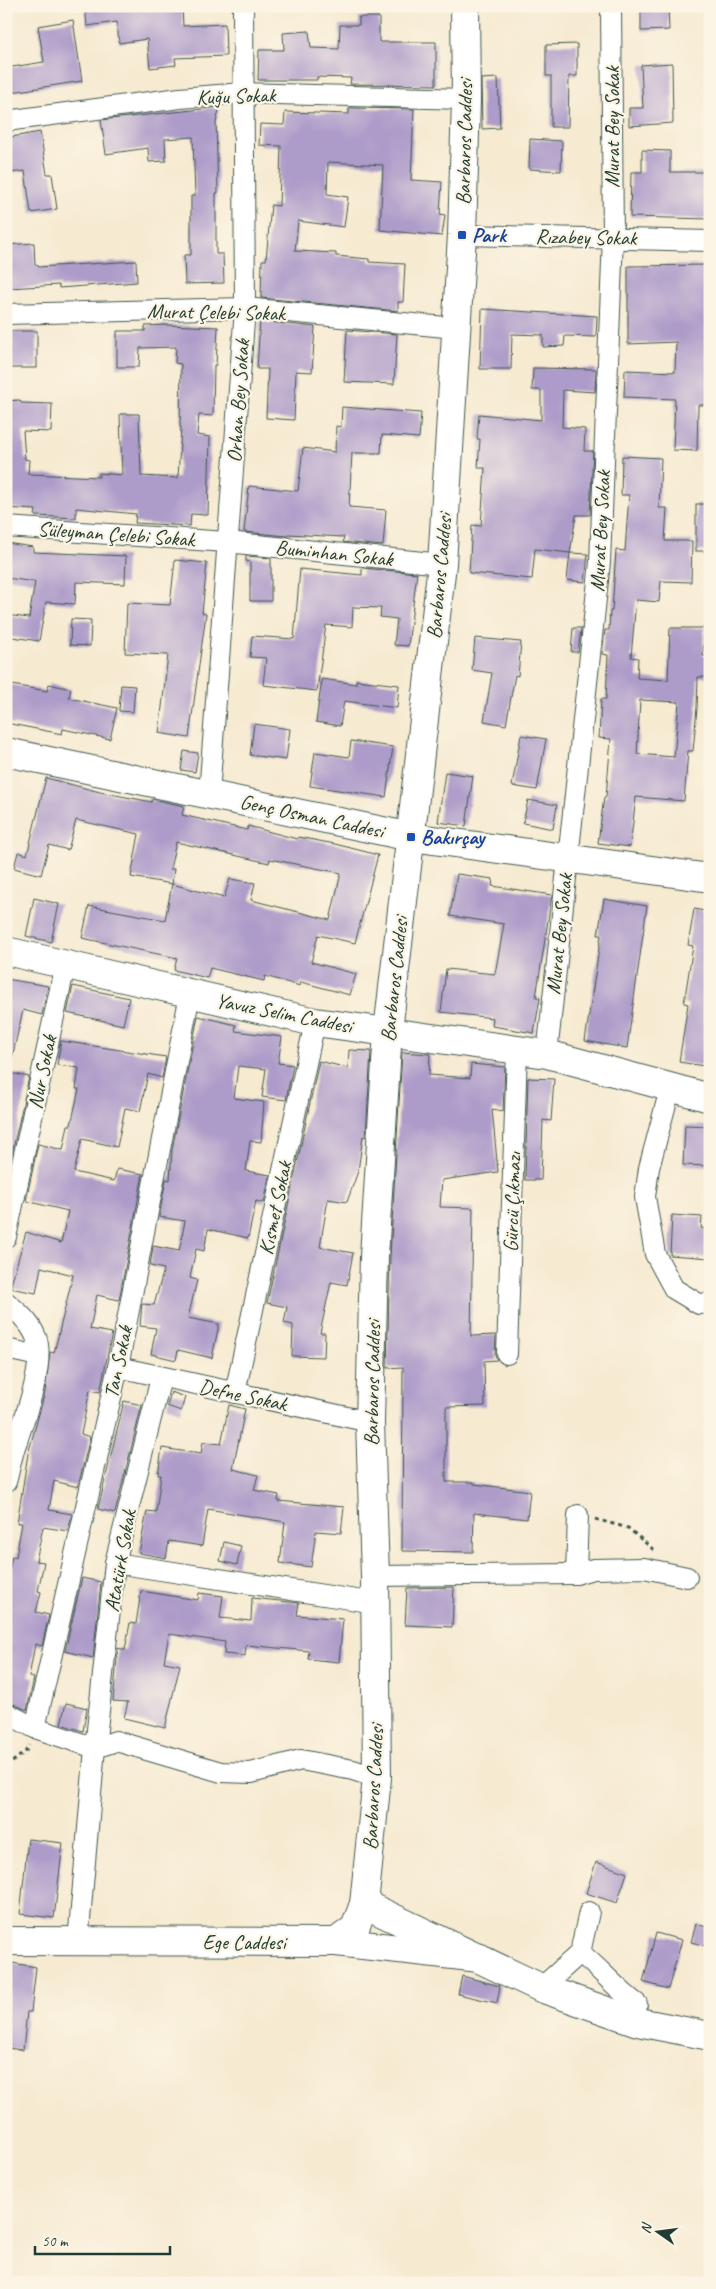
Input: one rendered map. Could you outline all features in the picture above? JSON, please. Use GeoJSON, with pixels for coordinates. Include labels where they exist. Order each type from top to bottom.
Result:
{"type":"FeatureCollection","features":[{"type":"Feature","properties":{"kind":"street","name":"Orhan Bey Sokak"},"geometry":{"type":"LineString","coordinates":[[209,795],[245,308],[243,6]]}},
{"type":"Feature","properties":{"kind":"street","name":"Barbaros Caddesi"},"geometry":{"type":"LineString","coordinates":[[336,1942],[355,1928],[364,1904],[377,1778],[376,1603],[370,1422],[374,1256],[388,1031],[442,564],[462,235],[466,99],[465,6]]}},
{"type":"Feature","properties":{"kind":"street","name":"Murat Bey Sokak"},"geometry":{"type":"LineString","coordinates":[[547,1054],[600,562],[613,238],[611,6]]}},
{"type":"Feature","properties":{"kind":"street","name":"Kuğu Sokak"},"geometry":{"type":"LineString","coordinates":[[6,121],[180,98],[243,93],[466,99]]}},
{"type":"Feature","properties":{"kind":"street","name":"Rızabey Sokak"},"geometry":{"type":"LineString","coordinates":[[462,235],[710,241]]}},
{"type":"Feature","properties":{"kind":"street","name":"Murat Çelebi Sokak"},"geometry":{"type":"LineString","coordinates":[[6,314],[245,308],[456,328]]}},
{"type":"Feature","properties":{"kind":"street","name":"Süleyman Çelebi Sokak"},"geometry":{"type":"LineString","coordinates":[[6,527],[227,542]]}},
{"type":"Feature","properties":{"kind":"street","name":"Buminhan Sokak"},"geometry":{"type":"LineString","coordinates":[[227,542],[442,564]]}},
{"type":"Feature","properties":{"kind":"street","name":"Genç Osman Caddesi"},"geometry":{"type":"LineString","coordinates":[[6,752],[411,837],[710,878]]}},
{"type":"Feature","properties":{"kind":"street","name":"Yavuz Selim Caddesi"},"geometry":{"type":"LineString","coordinates":[[6,951],[315,1022],[547,1054],[670,1089],[710,1098]]}},
{"type":"Feature","properties":{"kind":"street","name":"Nur Sokak"},"geometry":{"type":"LineString","coordinates":[[6,1237],[65,966]]}},
{"type":"Feature","properties":{"kind":"street","name":"Tan Sokak"},"geometry":{"type":"LineString","coordinates":[[35,1728],[118,1367],[190,994]]}},
{"type":"Feature","properties":{"kind":"street","name":"Kısmet Sokak"},"geometry":{"type":"LineString","coordinates":[[235,1393],[315,1022]]}},
{"type":"Feature","properties":{"kind":"street","name":"Gürcü Çıkmazı"},"geometry":{"type":"LineString","coordinates":[[507,1354],[518,1050]]}},
{"type":"Feature","properties":{"kind":"street"},"geometry":{"type":"LineString","coordinates":[[670,1089],[649,1168],[645,1197],[654,1254],[674,1288],[699,1304],[710,1303]]}},
{"type":"Feature","properties":{"kind":"street"},"geometry":{"type":"LineString","coordinates":[[6,1302],[24,1316],[36,1338],[38,1356],[30,1403],[16,1442],[6,1482]]}},
{"type":"Feature","properties":{"kind":"street"},"geometry":{"type":"LineString","coordinates":[[6,1349],[38,1356]]}},
{"type":"Feature","properties":{"kind":"street","name":"Defne Sokak"},"geometry":{"type":"LineString","coordinates":[[118,1367],[161,1378],[370,1422]]}},
{"type":"Feature","properties":{"kind":"street","name":"Atatürk Sokak"},"geometry":{"type":"LineString","coordinates":[[78,1942],[95,1748],[115,1563],[161,1378]]}},
{"type":"Feature","properties":{"kind":"street"},"geometry":{"type":"LineString","coordinates":[[576,1574],[578,1515]]}},
{"type":"Feature","properties":{"kind":"street"},"geometry":{"type":"LineString","coordinates":[[115,1563],[376,1603]]}},
{"type":"Feature","properties":{"kind":"street"},"geometry":{"type":"LineString","coordinates":[[375,1576],[576,1574],[593,1569],[644,1568],[687,1578]]}},
{"type":"Feature","properties":{"kind":"street"},"geometry":{"type":"LineString","coordinates":[[6,1713],[35,1728],[95,1748],[116,1740],[221,1772],[251,1772],[301,1760],[353,1770],[377,1778]]}},
{"type":"Feature","properties":{"kind":"street","name":"Ege Caddesi"},"geometry":{"type":"LineString","coordinates":[[364,1904],[541,1988],[638,2022],[710,2036]]}},
{"type":"Feature","properties":{"kind":"street"},"geometry":{"type":"LineString","coordinates":[[541,1988],[580,1954],[590,1912]]}},
{"type":"Feature","properties":{"kind":"street","name":"Ege Caddesi"},"geometry":{"type":"LineString","coordinates":[[6,1941],[336,1942],[480,1958]]}},
{"type":"Feature","properties":{"kind":"street"},"geometry":{"type":"LineString","coordinates":[[580,1954],[596,1965],[620,1992],[637,2004]]}},
{"type":"Feature","properties":{"kind":"path"},"geometry":{"type":"LineString","coordinates":[[578,1515],[628,1528],[655,1551]]}},
{"type":"Feature","properties":{"kind":"path"},"geometry":{"type":"LineString","coordinates":[[6,1767],[26,1751],[35,1728]]}},
{"type":"Feature","properties":{"kind":"building"},"geometry":{"type":"Polygon","coordinates":[[[85,6],[182,6],[183,26],[225,24],[226,56],[175,58],[176,65],[150,68],[147,39],[119,43],[117,22],[87,26],[85,6]]]}},
{"type":"Feature","properties":{"kind":"building"},"geometry":{"type":"Polygon","coordinates":[[[641,6],[668,6],[669,30],[641,31],[641,6]]]}},
{"type":"Feature","properties":{"kind":"building"},"geometry":{"type":"Polygon","coordinates":[[[359,17],[379,17],[379,42],[436,42],[436,85],[350,84],[351,78],[317,77],[317,80],[258,80],[259,50],[284,50],[283,33],[309,31],[311,48],[339,49],[340,25],[359,25],[359,17]]]}},
{"type":"Feature","properties":{"kind":"building"},"geometry":{"type":"Polygon","coordinates":[[[73,20],[82,81],[6,93],[6,68],[44,62],[38,26],[73,20]]]}},
{"type":"Feature","properties":{"kind":"building"},"geometry":{"type":"Polygon","coordinates":[[[577,44],[577,76],[569,76],[568,127],[551,127],[551,76],[546,76],[546,45],[577,44]]]}},
{"type":"Feature","properties":{"kind":"building"},"geometry":{"type":"Polygon","coordinates":[[[672,63],[673,123],[629,126],[629,108],[643,108],[641,65],[672,63]]]}},
{"type":"Feature","properties":{"kind":"building"},"geometry":{"type":"Polygon","coordinates":[[[498,78],[500,128],[482,129],[481,79],[498,78]]]}},
{"type":"Feature","properties":{"kind":"building"},"geometry":{"type":"Polygon","coordinates":[[[220,107],[216,122],[218,193],[216,193],[216,254],[223,254],[224,283],[185,284],[184,255],[191,255],[191,196],[195,196],[193,137],[165,139],[166,161],[149,162],[148,148],[106,154],[101,120],[220,107]]]}},
{"type":"Feature","properties":{"kind":"building"},"geometry":{"type":"Polygon","coordinates":[[[349,108],[414,109],[411,180],[442,182],[440,214],[445,215],[442,236],[380,230],[383,165],[328,162],[327,194],[348,197],[344,227],[298,221],[295,251],[336,253],[336,256],[369,259],[369,262],[405,264],[403,302],[398,302],[398,311],[261,298],[262,260],[266,260],[271,205],[279,206],[281,146],[259,145],[260,124],[284,125],[285,112],[349,114],[349,108]]]}},
{"type":"Feature","properties":{"kind":"building"},"geometry":{"type":"Polygon","coordinates":[[[40,132],[47,174],[52,174],[57,209],[31,213],[25,171],[10,173],[6,154],[6,138],[40,132]]]}},
{"type":"Feature","properties":{"kind":"building"},"geometry":{"type":"Polygon","coordinates":[[[530,139],[562,141],[561,171],[529,169],[530,139]]]}},
{"type":"Feature","properties":{"kind":"building"},"geometry":{"type":"Polygon","coordinates":[[[642,150],[670,151],[670,172],[710,172],[710,219],[630,217],[631,172],[642,172],[642,150]]]}},
{"type":"Feature","properties":{"kind":"building"},"geometry":{"type":"Polygon","coordinates":[[[34,243],[35,265],[38,265],[38,267],[136,261],[137,282],[59,288],[59,285],[9,288],[6,245],[34,243]]]}},
{"type":"Feature","properties":{"kind":"building"},"geometry":{"type":"Polygon","coordinates":[[[710,265],[710,405],[698,405],[697,451],[673,450],[675,399],[624,397],[625,370],[675,372],[676,342],[628,344],[628,266],[710,265]]]}},
{"type":"Feature","properties":{"kind":"building"},"geometry":{"type":"Polygon","coordinates":[[[482,309],[597,316],[596,337],[565,336],[564,346],[543,347],[543,335],[512,334],[511,369],[480,369],[482,309]]]}},
{"type":"Feature","properties":{"kind":"building"},"geometry":{"type":"Polygon","coordinates":[[[260,321],[315,327],[312,372],[296,371],[294,420],[266,418],[268,369],[257,369],[260,321]]]}},
{"type":"Feature","properties":{"kind":"building"},"geometry":{"type":"Polygon","coordinates":[[[145,326],[218,327],[216,365],[214,365],[213,416],[199,415],[197,435],[210,437],[208,515],[191,514],[190,526],[135,523],[136,514],[76,508],[76,518],[35,516],[36,510],[6,508],[6,401],[20,400],[21,403],[52,404],[51,432],[23,431],[25,459],[29,460],[28,474],[99,477],[99,473],[122,475],[120,414],[139,414],[141,476],[178,478],[181,427],[181,364],[175,363],[176,347],[140,348],[139,367],[117,367],[117,331],[145,331],[145,326]]]}},
{"type":"Feature","properties":{"kind":"building"},"geometry":{"type":"Polygon","coordinates":[[[347,330],[397,334],[394,384],[344,382],[347,330]]]}},
{"type":"Feature","properties":{"kind":"building"},"geometry":{"type":"Polygon","coordinates":[[[9,331],[37,331],[37,368],[9,368],[9,331]]]}},
{"type":"Feature","properties":{"kind":"building"},"geometry":{"type":"Polygon","coordinates":[[[533,368],[596,369],[595,392],[563,390],[562,427],[585,429],[584,451],[593,451],[590,515],[576,515],[570,553],[535,549],[532,579],[469,573],[472,525],[481,526],[485,468],[478,468],[480,439],[477,439],[479,414],[541,420],[541,390],[532,390],[533,368]]]}},
{"type":"Feature","properties":{"kind":"building"},"geometry":{"type":"Polygon","coordinates":[[[342,407],[421,413],[419,438],[382,435],[381,453],[352,453],[349,507],[386,510],[383,546],[343,542],[344,537],[288,534],[288,536],[244,532],[249,486],[298,491],[303,448],[335,452],[336,426],[341,427],[342,407]]]}},
{"type":"Feature","properties":{"kind":"building"},"geometry":{"type":"Polygon","coordinates":[[[622,456],[661,458],[659,508],[667,508],[665,541],[692,541],[691,582],[661,581],[659,602],[636,600],[631,657],[638,658],[637,678],[668,680],[670,628],[704,628],[703,656],[710,656],[709,677],[698,677],[693,751],[688,751],[684,801],[636,797],[630,847],[598,843],[604,797],[606,797],[611,739],[599,738],[601,699],[606,699],[608,655],[602,654],[605,630],[609,630],[610,611],[612,611],[616,550],[625,551],[629,495],[621,495],[622,456]],[[640,700],[637,754],[674,757],[679,702],[640,700]]]}},
{"type":"Feature","properties":{"kind":"building"},"geometry":{"type":"Polygon","coordinates":[[[696,504],[710,504],[710,551],[696,551],[696,504]]]}},
{"type":"Feature","properties":{"kind":"building"},"geometry":{"type":"Polygon","coordinates":[[[6,543],[33,547],[33,552],[126,556],[125,584],[76,582],[75,604],[46,602],[39,641],[6,636],[6,615],[29,618],[35,582],[6,578],[6,543]]]}},
{"type":"Feature","properties":{"kind":"building"},"geometry":{"type":"Polygon","coordinates":[[[570,553],[588,554],[585,582],[567,580],[570,553]]]}},
{"type":"Feature","properties":{"kind":"building"},"geometry":{"type":"Polygon","coordinates":[[[246,556],[271,558],[271,601],[250,601],[250,562],[246,561],[246,556]]]}},
{"type":"Feature","properties":{"kind":"building"},"geometry":{"type":"Polygon","coordinates":[[[175,560],[207,563],[202,613],[206,614],[189,738],[159,733],[168,655],[125,653],[127,603],[170,605],[175,560]]]}},
{"type":"Feature","properties":{"kind":"building"},"geometry":{"type":"Polygon","coordinates":[[[362,568],[417,573],[408,646],[394,645],[397,619],[380,617],[381,608],[353,607],[352,627],[326,625],[317,691],[263,685],[266,658],[250,657],[252,636],[294,639],[300,569],[362,575],[362,568]]]}},
{"type":"Feature","properties":{"kind":"building"},"geometry":{"type":"Polygon","coordinates":[[[71,619],[91,620],[90,646],[70,645],[71,619]]]}},
{"type":"Feature","properties":{"kind":"building"},"geometry":{"type":"Polygon","coordinates":[[[573,628],[581,628],[578,652],[571,652],[573,628]]]}},
{"type":"Feature","properties":{"kind":"building"},"geometry":{"type":"Polygon","coordinates":[[[475,638],[521,642],[518,676],[515,675],[506,725],[484,721],[492,673],[472,670],[475,638]]]}},
{"type":"Feature","properties":{"kind":"building"},"geometry":{"type":"Polygon","coordinates":[[[322,679],[356,684],[356,680],[399,685],[397,708],[344,701],[340,726],[316,722],[322,679]]]}},
{"type":"Feature","properties":{"kind":"building"},"geometry":{"type":"Polygon","coordinates":[[[6,684],[47,691],[49,684],[71,689],[69,698],[117,708],[110,739],[63,729],[62,734],[6,723],[6,684]]]}},
{"type":"Feature","properties":{"kind":"building"},"geometry":{"type":"Polygon","coordinates":[[[121,685],[135,686],[133,712],[119,711],[121,685]]]}},
{"type":"Feature","properties":{"kind":"building"},"geometry":{"type":"Polygon","coordinates":[[[254,724],[290,729],[286,760],[250,755],[254,724]]]}},
{"type":"Feature","properties":{"kind":"building"},"geometry":{"type":"Polygon","coordinates":[[[521,735],[546,739],[537,790],[512,786],[521,735]]]}},
{"type":"Feature","properties":{"kind":"building"},"geometry":{"type":"Polygon","coordinates":[[[351,741],[393,747],[386,797],[310,786],[315,752],[349,757],[351,741]]]}},
{"type":"Feature","properties":{"kind":"building"},"geometry":{"type":"Polygon","coordinates":[[[184,751],[198,753],[195,772],[181,770],[184,751]]]}},
{"type":"Feature","properties":{"kind":"building"},"geometry":{"type":"Polygon","coordinates":[[[445,772],[473,776],[466,826],[438,822],[445,772]]]}},
{"type":"Feature","properties":{"kind":"building"},"geometry":{"type":"Polygon","coordinates":[[[46,778],[100,792],[152,802],[152,799],[184,806],[182,815],[247,830],[248,826],[297,839],[298,837],[335,844],[378,855],[355,943],[318,935],[311,962],[356,974],[350,995],[301,982],[300,986],[265,976],[264,981],[210,968],[207,978],[174,970],[177,958],[82,938],[89,906],[165,920],[172,884],[131,877],[139,834],[76,820],[68,850],[49,845],[41,875],[14,868],[18,852],[27,855],[46,778]],[[176,842],[170,869],[174,869],[172,884],[224,898],[230,879],[255,883],[251,900],[330,920],[341,873],[270,859],[269,863],[176,842]]]}},
{"type":"Feature","properties":{"kind":"building"},"geometry":{"type":"Polygon","coordinates":[[[528,800],[557,805],[553,829],[523,823],[528,800]]]}},
{"type":"Feature","properties":{"kind":"building"},"geometry":{"type":"Polygon","coordinates":[[[457,874],[493,879],[492,886],[552,895],[536,997],[540,998],[534,1033],[492,1026],[493,1018],[441,1012],[446,969],[495,974],[504,924],[450,916],[457,874]]]}},
{"type":"Feature","properties":{"kind":"building"},"geometry":{"type":"Polygon","coordinates":[[[34,898],[59,904],[51,942],[26,936],[34,898]]]}},
{"type":"Feature","properties":{"kind":"building"},"geometry":{"type":"Polygon","coordinates":[[[604,899],[647,906],[627,1048],[585,1041],[601,935],[598,935],[604,899]]]}},
{"type":"Feature","properties":{"kind":"building"},"geometry":{"type":"Polygon","coordinates":[[[694,909],[710,912],[710,1067],[679,1062],[688,1004],[684,1003],[693,946],[688,945],[694,909]]]}},
{"type":"Feature","properties":{"kind":"building"},"geometry":{"type":"Polygon","coordinates":[[[6,979],[48,986],[42,1015],[23,1010],[12,1058],[6,1057],[6,979]]]}},
{"type":"Feature","properties":{"kind":"building"},"geometry":{"type":"Polygon","coordinates":[[[73,986],[129,998],[123,1025],[67,1013],[73,986]]]}},
{"type":"Feature","properties":{"kind":"building"},"geometry":{"type":"Polygon","coordinates":[[[198,1016],[236,1025],[235,1031],[282,1037],[278,1063],[293,1065],[286,1100],[262,1097],[266,1069],[238,1066],[234,1098],[264,1102],[261,1142],[250,1141],[246,1171],[270,1175],[264,1203],[256,1201],[248,1238],[208,1229],[204,1251],[196,1249],[190,1278],[197,1280],[188,1318],[219,1324],[212,1358],[178,1350],[176,1360],[151,1354],[156,1328],[140,1326],[142,1304],[154,1305],[164,1269],[150,1266],[153,1246],[179,1251],[185,1221],[159,1217],[166,1179],[170,1180],[172,1150],[198,1016]]]}},
{"type":"Feature","properties":{"kind":"building"},"geometry":{"type":"Polygon","coordinates":[[[61,1041],[166,1057],[162,1078],[148,1074],[140,1111],[125,1108],[117,1147],[82,1139],[74,1172],[114,1181],[117,1169],[143,1174],[119,1300],[97,1295],[90,1329],[112,1333],[100,1392],[90,1390],[81,1434],[90,1437],[78,1487],[54,1481],[49,1510],[72,1514],[68,1531],[43,1527],[36,1561],[44,1562],[38,1591],[41,1592],[36,1612],[49,1615],[42,1646],[35,1644],[29,1677],[34,1678],[27,1710],[6,1701],[6,1586],[12,1556],[16,1557],[22,1523],[17,1523],[28,1454],[45,1392],[50,1352],[54,1353],[73,1275],[41,1267],[36,1293],[10,1288],[26,1232],[61,1243],[68,1211],[26,1201],[38,1144],[63,1150],[68,1125],[71,1125],[79,1089],[76,1089],[79,1068],[57,1065],[61,1041]]]}},
{"type":"Feature","properties":{"kind":"building"},"geometry":{"type":"Polygon","coordinates":[[[349,1050],[371,1051],[366,1137],[363,1136],[358,1171],[347,1202],[328,1199],[320,1247],[353,1253],[347,1285],[331,1282],[320,1333],[325,1333],[324,1357],[292,1356],[293,1325],[284,1323],[287,1307],[267,1303],[319,1061],[348,1068],[349,1050]]]}},
{"type":"Feature","properties":{"kind":"building"},"geometry":{"type":"Polygon","coordinates":[[[402,1052],[430,1054],[429,1075],[470,1078],[471,1064],[505,1067],[503,1111],[492,1109],[498,1172],[442,1180],[440,1207],[473,1208],[471,1336],[496,1335],[495,1354],[497,1360],[484,1361],[485,1406],[446,1407],[446,1482],[474,1482],[474,1484],[530,1491],[527,1519],[474,1513],[473,1552],[402,1551],[403,1367],[387,1368],[390,1257],[402,1052]]]}},
{"type":"Feature","properties":{"kind":"building"},"geometry":{"type":"Polygon","coordinates":[[[6,1072],[29,1077],[6,1180],[6,1072]]]}},
{"type":"Feature","properties":{"kind":"building"},"geometry":{"type":"Polygon","coordinates":[[[528,1078],[554,1079],[551,1121],[543,1120],[541,1180],[525,1180],[528,1078]]]}},
{"type":"Feature","properties":{"kind":"building"},"geometry":{"type":"Polygon","coordinates":[[[685,1125],[710,1126],[710,1166],[683,1165],[685,1125]]]}},
{"type":"Feature","properties":{"kind":"building"},"geometry":{"type":"Polygon","coordinates":[[[672,1215],[702,1217],[701,1228],[710,1229],[710,1258],[670,1255],[672,1215]]]}},
{"type":"Feature","properties":{"kind":"building"},"geometry":{"type":"Polygon","coordinates":[[[171,1392],[185,1397],[181,1411],[167,1406],[171,1392]]]}},
{"type":"Feature","properties":{"kind":"building"},"geometry":{"type":"Polygon","coordinates":[[[124,1401],[142,1405],[115,1513],[98,1509],[124,1401]]]}},
{"type":"Feature","properties":{"kind":"building"},"geometry":{"type":"Polygon","coordinates":[[[229,1405],[245,1409],[233,1469],[258,1475],[254,1490],[279,1495],[278,1501],[344,1507],[341,1533],[316,1531],[311,1567],[280,1563],[285,1522],[208,1509],[202,1546],[169,1541],[166,1558],[139,1553],[147,1511],[156,1512],[161,1475],[158,1475],[162,1448],[201,1454],[203,1442],[221,1444],[229,1405]]]}},
{"type":"Feature","properties":{"kind":"building"},"geometry":{"type":"Polygon","coordinates":[[[224,1542],[241,1546],[237,1565],[220,1561],[224,1542]]]}},
{"type":"Feature","properties":{"kind":"building"},"geometry":{"type":"Polygon","coordinates":[[[82,1578],[101,1582],[93,1658],[65,1651],[82,1578]]]}},
{"type":"Feature","properties":{"kind":"building"},"geometry":{"type":"Polygon","coordinates":[[[454,1587],[452,1627],[405,1625],[407,1588],[454,1587]]]}},
{"type":"Feature","properties":{"kind":"building"},"geometry":{"type":"Polygon","coordinates":[[[141,1591],[198,1600],[199,1593],[223,1596],[220,1618],[251,1621],[252,1598],[299,1603],[297,1615],[343,1619],[339,1662],[308,1659],[309,1651],[246,1645],[245,1656],[224,1654],[225,1642],[169,1634],[164,1662],[180,1665],[165,1728],[124,1718],[128,1702],[113,1701],[118,1648],[125,1650],[130,1623],[136,1624],[141,1591]]]}},
{"type":"Feature","properties":{"kind":"building"},"geometry":{"type":"Polygon","coordinates":[[[66,1703],[87,1708],[83,1731],[61,1724],[66,1703]]]}},
{"type":"Feature","properties":{"kind":"building"},"geometry":{"type":"Polygon","coordinates":[[[28,1839],[63,1843],[54,1918],[20,1914],[28,1839]]]}},
{"type":"Feature","properties":{"kind":"building"},"geometry":{"type":"Polygon","coordinates":[[[596,1862],[627,1873],[617,1903],[586,1893],[596,1862]]]}},
{"type":"Feature","properties":{"kind":"building"},"geometry":{"type":"Polygon","coordinates":[[[696,1924],[710,1928],[710,1947],[691,1942],[696,1924]]]}},
{"type":"Feature","properties":{"kind":"building"},"geometry":{"type":"Polygon","coordinates":[[[656,1933],[682,1940],[668,1989],[643,1982],[656,1933]]]}},
{"type":"Feature","properties":{"kind":"building"},"geometry":{"type":"Polygon","coordinates":[[[12,1963],[36,1967],[31,2012],[27,2012],[23,2050],[6,2048],[6,2010],[12,1963]]]}},
{"type":"Feature","properties":{"kind":"building"},"geometry":{"type":"Polygon","coordinates":[[[462,1976],[500,1986],[497,2003],[458,1994],[462,1976]]]}},
{"type":"Feature","properties":{"kind":"place","name":"Park"},"geometry":{"type":"Point","coordinates":[462,235]}},
{"type":"Feature","properties":{"kind":"place","name":"Bakırçay"},"geometry":{"type":"Point","coordinates":[411,837]}}]}
